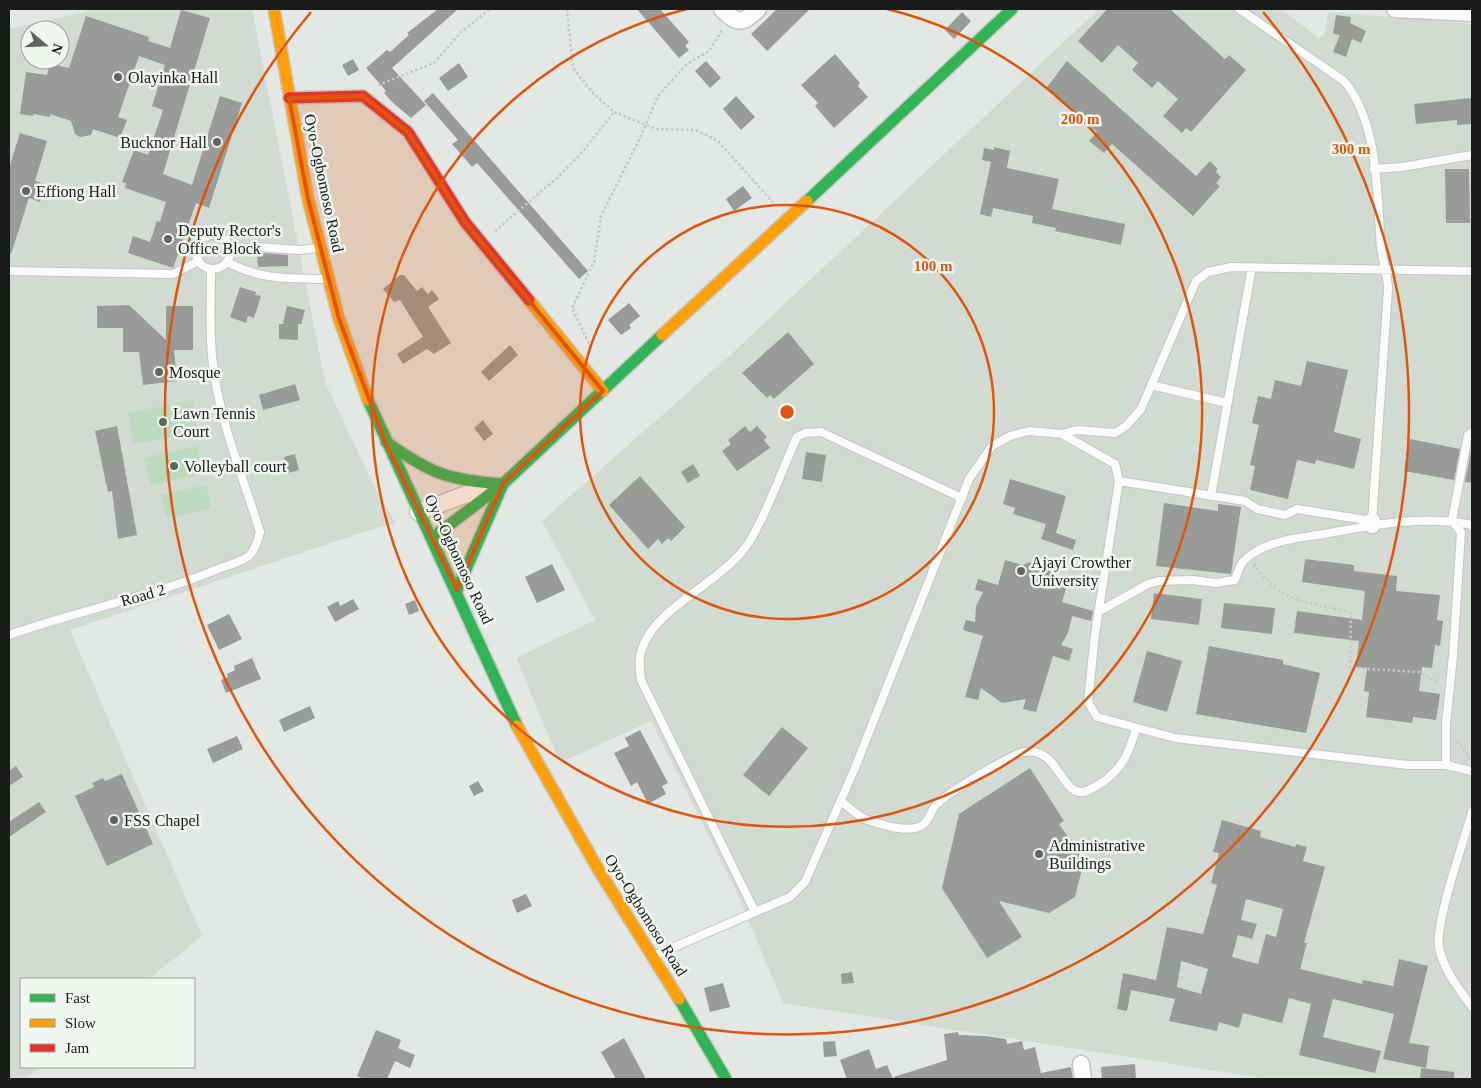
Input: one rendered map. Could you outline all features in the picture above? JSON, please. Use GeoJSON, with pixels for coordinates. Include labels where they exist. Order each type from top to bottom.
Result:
{"type":"FeatureCollection","features":[{"type":"Feature","properties":{"kind":"main road","name":"Oyo-Ogbomoso Road"},"geometry":{"type":"LineString","coordinates":[[274,9],[308,199],[339,318],[360,382],[385,442],[432,538],[520,733],[598,869],[654,956],[726,1079]]}},
{"type":"Feature","properties":{"kind":"main road"},"geometry":{"type":"LineString","coordinates":[[432,538],[473,507],[484,495],[503,484],[1012,9]]}},
{"type":"Feature","properties":{"kind":"main road"},"geometry":{"type":"LineString","coordinates":[[289,98],[363,96],[408,132],[465,222],[603,391]]}},
{"type":"Feature","properties":{"kind":"main road"},"geometry":{"type":"LineString","coordinates":[[385,442],[425,469],[446,477],[470,482],[503,484]]}},
{"type":"Feature","properties":{"kind":"main road"},"geometry":{"type":"LineString","coordinates":[[456,590],[503,484]]}},
{"type":"Feature","properties":{"kind":"street"},"geometry":{"type":"LineString","coordinates":[[722,9],[734,20],[740,21],[745,20],[758,9]]}},
{"type":"Feature","properties":{"kind":"street"},"geometry":{"type":"LineString","coordinates":[[1395,9],[1472,13]]}},
{"type":"Feature","properties":{"kind":"street"},"geometry":{"type":"LineString","coordinates":[[418,512],[467,494],[484,495]]}},
{"type":"Feature","properties":{"kind":"lane"},"geometry":{"type":"LineString","coordinates":[[1238,9],[1344,81],[1356,95],[1367,124],[1374,169],[1383,270],[1388,289],[1372,523]]}},
{"type":"Feature","properties":{"kind":"lane"},"geometry":{"type":"LineString","coordinates":[[1374,169],[1402,167],[1472,155]]}},
{"type":"Feature","properties":{"kind":"lane"},"geometry":{"type":"LineString","coordinates":[[208,236],[219,236],[228,244],[230,250],[227,262],[217,269],[211,269],[199,261],[197,250],[199,244],[208,236]]}},
{"type":"Feature","properties":{"kind":"lane"},"geometry":{"type":"LineString","coordinates":[[230,250],[270,247],[298,250],[321,247]]}},
{"type":"Feature","properties":{"kind":"lane"},"geometry":{"type":"LineString","coordinates":[[9,271],[173,274],[199,261]]}},
{"type":"Feature","properties":{"kind":"lane"},"geometry":{"type":"LineString","coordinates":[[227,262],[243,271],[272,278],[329,279]]}},
{"type":"Feature","properties":{"kind":"lane"},"geometry":{"type":"LineString","coordinates":[[654,956],[790,897],[805,882],[841,801],[962,498],[980,462],[992,446],[1010,436],[1029,431],[1062,434],[1077,430],[1115,433],[1126,426],[1141,410],[1196,281],[1208,272],[1231,267],[1472,271]]}},
{"type":"Feature","properties":{"kind":"lane"},"geometry":{"type":"LineString","coordinates":[[1211,496],[1252,267]]}},
{"type":"Feature","properties":{"kind":"lane","name":"Road 2"},"geometry":{"type":"LineString","coordinates":[[9,635],[47,621],[154,593],[195,578],[249,556],[257,544],[260,532],[229,435],[214,375],[210,339],[211,269]]}},
{"type":"Feature","properties":{"kind":"lane"},"geometry":{"type":"LineString","coordinates":[[1151,385],[1227,404]]}},
{"type":"Feature","properties":{"kind":"lane"},"geometry":{"type":"LineString","coordinates":[[755,912],[641,680],[639,662],[642,648],[660,620],[732,564],[751,540],[796,437],[805,433],[821,432],[962,498]]}},
{"type":"Feature","properties":{"kind":"lane"},"geometry":{"type":"LineString","coordinates":[[1446,765],[1446,724],[1453,656],[1461,532],[1452,521],[1468,435],[1472,432]]}},
{"type":"Feature","properties":{"kind":"lane"},"geometry":{"type":"LineString","coordinates":[[1062,434],[1115,464],[1119,481],[1098,612],[1088,702],[1097,717],[1174,738],[1408,765],[1446,765],[1472,771]]}},
{"type":"Feature","properties":{"kind":"lane"},"geometry":{"type":"LineString","coordinates":[[1119,481],[1245,501],[1257,509],[1285,515],[1297,509],[1372,523]]}},
{"type":"Feature","properties":{"kind":"lane"},"geometry":{"type":"LineString","coordinates":[[1098,612],[1148,584],[1158,581],[1192,580],[1216,583],[1236,580],[1241,564],[1249,556],[1276,542],[1372,523],[1452,521],[1472,524]]}},
{"type":"Feature","properties":{"kind":"lane"},"geometry":{"type":"LineString","coordinates":[[841,801],[864,818],[902,828],[914,828],[924,824],[936,804],[1010,756],[1025,752],[1040,754],[1050,758],[1073,790],[1082,792],[1098,785],[1118,770],[1124,763],[1136,729]]}},
{"type":"Feature","properties":{"kind":"lane"},"geometry":{"type":"LineString","coordinates":[[1472,812],[1442,918],[1439,946],[1444,964],[1472,1007]]}},
{"type":"Feature","properties":{"kind":"path"},"geometry":{"type":"LineString","coordinates":[[363,96],[370,93],[380,84],[434,63],[461,32],[490,9]]}},
{"type":"Feature","properties":{"kind":"path"},"geometry":{"type":"LineString","coordinates":[[566,9],[573,68],[592,92],[614,112],[645,125],[656,128],[696,130],[718,141],[787,218]]}},
{"type":"Feature","properties":{"kind":"path"},"geometry":{"type":"LineString","coordinates":[[594,357],[589,340],[572,308],[594,262],[601,216],[640,138],[658,96],[687,64],[710,50],[723,29],[740,21]]}},
{"type":"Feature","properties":{"kind":"path"},"geometry":{"type":"LineString","coordinates":[[482,243],[514,212],[558,177],[584,150],[614,112]]}},
{"type":"Feature","properties":{"kind":"path"},"geometry":{"type":"LineString","coordinates":[[1249,556],[1262,576],[1278,592],[1301,602],[1351,613],[1350,668],[1419,672],[1440,684]]}},
{"type":"Feature","properties":{"kind":"path"},"geometry":{"type":"LineString","coordinates":[[1457,741],[1472,760]]}},
{"type":"Feature","properties":{"kind":"highlighted area"},"geometry":{"type":"Polygon","coordinates":[[[363,96],[408,132],[465,222],[603,391],[503,484],[457,590],[385,442],[339,319],[308,199],[289,98],[363,96]]]}},
{"type":"Feature","properties":{"kind":"shaded area"},"geometry":{"type":"Polygon","coordinates":[[[99,9],[252,9],[325,382],[374,486],[396,524],[376,528],[70,630],[202,936],[150,978],[20,978],[20,1068],[40,1068],[25,1079],[9,1079],[9,29],[20,27],[20,70],[70,70],[70,20],[50,20],[99,9]]]}},
{"type":"Feature","properties":{"kind":"shaded area","name":"Ajayi Crowther University"},"geometry":{"type":"Polygon","coordinates":[[[1099,9],[1281,9],[1319,38],[1325,34],[1328,12],[1472,24],[1472,1079],[1268,1079],[783,1003],[737,893],[651,721],[566,760],[558,758],[516,658],[595,620],[542,521],[728,357],[1099,9]]]}},
{"type":"Feature","properties":{"kind":"green space","name":"Lawn Tennis Court"},"geometry":{"type":"Polygon","coordinates":[[[192,400],[198,432],[134,444],[128,413],[192,400]]]}},
{"type":"Feature","properties":{"kind":"green space","name":"Volleyball court"},"geometry":{"type":"Polygon","coordinates":[[[197,446],[203,474],[151,485],[144,458],[197,446]]]}},
{"type":"Feature","properties":{"kind":"green space"},"geometry":{"type":"Polygon","coordinates":[[[206,485],[211,509],[166,518],[161,495],[206,485]]]}},
{"type":"Feature","properties":{"kind":"building"},"geometry":{"type":"Polygon","coordinates":[[[438,9],[458,9],[392,68],[426,105],[411,118],[392,102],[384,93],[386,91],[366,68],[387,50],[390,52],[409,35],[407,33],[438,9]]]}},
{"type":"Feature","properties":{"kind":"building"},"geometry":{"type":"Polygon","coordinates":[[[637,9],[660,9],[689,42],[685,46],[689,50],[679,58],[637,9]]]}},
{"type":"Feature","properties":{"kind":"building"},"geometry":{"type":"Polygon","coordinates":[[[777,9],[810,9],[767,51],[751,34],[777,9]]]}},
{"type":"Feature","properties":{"kind":"building"},"geometry":{"type":"Polygon","coordinates":[[[1107,9],[1170,9],[1225,59],[1229,55],[1246,70],[1191,132],[1186,128],[1182,133],[1163,116],[1178,99],[1158,81],[1152,88],[1132,70],[1138,63],[1118,45],[1102,63],[1078,41],[1107,9]]]}},
{"type":"Feature","properties":{"kind":"building"},"geometry":{"type":"Polygon","coordinates":[[[181,10],[210,18],[163,174],[192,185],[220,96],[242,103],[209,208],[196,203],[173,268],[128,253],[133,236],[150,242],[157,221],[160,222],[166,202],[125,188],[126,183],[122,182],[134,150],[148,155],[163,110],[152,106],[165,65],[139,56],[118,117],[127,120],[120,138],[93,129],[91,135],[80,137],[75,134],[71,121],[50,114],[50,117],[20,114],[26,72],[47,75],[48,70],[70,70],[86,16],[149,37],[148,41],[170,48],[181,10]]]}},
{"type":"Feature","properties":{"kind":"building"},"geometry":{"type":"Polygon","coordinates":[[[962,12],[971,21],[954,39],[945,30],[962,12]]]}},
{"type":"Feature","properties":{"kind":"building"},"geometry":{"type":"Polygon","coordinates":[[[1336,15],[1351,17],[1350,23],[1366,31],[1361,43],[1352,39],[1346,57],[1333,52],[1340,35],[1333,34],[1336,15]]]}},
{"type":"Feature","properties":{"kind":"building"},"geometry":{"type":"Polygon","coordinates":[[[835,54],[860,83],[858,86],[868,97],[834,128],[815,106],[818,103],[801,85],[835,54]]]}},
{"type":"Feature","properties":{"kind":"building"},"geometry":{"type":"Polygon","coordinates":[[[353,59],[359,70],[348,76],[342,65],[353,59]]]}},
{"type":"Feature","properties":{"kind":"building"},"geometry":{"type":"Polygon","coordinates":[[[706,61],[721,78],[710,88],[695,71],[706,61]]]}},
{"type":"Feature","properties":{"kind":"building"},"geometry":{"type":"Polygon","coordinates":[[[1067,61],[1196,176],[1210,161],[1218,169],[1216,172],[1221,177],[1216,183],[1220,186],[1193,216],[1112,144],[1104,153],[1089,141],[1097,132],[1047,87],[1067,61]]]}},
{"type":"Feature","properties":{"kind":"building"},"geometry":{"type":"Polygon","coordinates":[[[459,63],[468,77],[448,91],[439,78],[459,63]]]}},
{"type":"Feature","properties":{"kind":"building"},"geometry":{"type":"Polygon","coordinates":[[[433,93],[588,271],[579,279],[477,163],[472,167],[452,144],[458,140],[424,101],[433,93]]]}},
{"type":"Feature","properties":{"kind":"building"},"geometry":{"type":"Polygon","coordinates":[[[736,96],[755,117],[741,130],[723,109],[736,96]]]}},
{"type":"Feature","properties":{"kind":"building"},"geometry":{"type":"Polygon","coordinates":[[[1472,98],[1472,124],[1457,125],[1457,120],[1416,124],[1414,104],[1472,98]]]}},
{"type":"Feature","properties":{"kind":"building","name":"Effiong Hall"},"geometry":{"type":"Polygon","coordinates":[[[20,133],[47,141],[35,181],[45,184],[40,202],[29,198],[11,254],[9,253],[9,168],[20,133]]]}},
{"type":"Feature","properties":{"kind":"building"},"geometry":{"type":"Polygon","coordinates":[[[994,147],[1010,151],[1007,168],[1059,179],[1052,209],[1125,224],[1121,245],[1055,231],[1056,228],[1032,223],[1033,216],[993,208],[991,217],[980,214],[991,162],[982,160],[984,148],[994,150],[994,147]]]}},
{"type":"Feature","properties":{"kind":"building"},"geometry":{"type":"Polygon","coordinates":[[[1445,169],[1469,169],[1470,223],[1446,223],[1445,169]]]}},
{"type":"Feature","properties":{"kind":"building"},"geometry":{"type":"Polygon","coordinates":[[[743,186],[752,198],[734,211],[726,199],[743,186]]]}},
{"type":"Feature","properties":{"kind":"building"},"geometry":{"type":"Polygon","coordinates":[[[257,254],[288,255],[288,266],[258,267],[257,254]]]}},
{"type":"Feature","properties":{"kind":"building"},"geometry":{"type":"Polygon","coordinates":[[[400,275],[404,275],[417,291],[422,287],[428,294],[432,290],[439,299],[428,307],[451,343],[434,354],[427,349],[403,364],[397,354],[423,337],[400,300],[394,302],[383,289],[400,275]]]}},
{"type":"Feature","properties":{"kind":"building"},"geometry":{"type":"Polygon","coordinates":[[[240,287],[256,292],[255,295],[261,296],[254,318],[248,316],[246,323],[230,317],[240,287]]]}},
{"type":"Feature","properties":{"kind":"building"},"geometry":{"type":"Polygon","coordinates":[[[629,303],[640,316],[629,325],[631,328],[621,335],[608,320],[629,303]]]}},
{"type":"Feature","properties":{"kind":"building"},"geometry":{"type":"Polygon","coordinates":[[[129,305],[166,340],[166,306],[193,306],[193,350],[174,350],[177,381],[143,385],[139,352],[123,352],[123,328],[97,328],[97,306],[129,305]]]}},
{"type":"Feature","properties":{"kind":"building"},"geometry":{"type":"Polygon","coordinates":[[[287,306],[305,310],[301,324],[298,324],[298,340],[279,339],[279,324],[283,324],[287,306]]]}},
{"type":"Feature","properties":{"kind":"building"},"geometry":{"type":"Polygon","coordinates":[[[788,332],[814,364],[774,399],[770,395],[767,398],[742,373],[788,332]]]}},
{"type":"Feature","properties":{"kind":"building"},"geometry":{"type":"Polygon","coordinates":[[[510,345],[518,355],[489,381],[481,372],[510,345]]]}},
{"type":"Feature","properties":{"kind":"building"},"geometry":{"type":"Polygon","coordinates":[[[1307,361],[1348,370],[1334,432],[1361,439],[1354,469],[1316,460],[1315,464],[1297,460],[1288,499],[1250,490],[1255,466],[1250,465],[1259,425],[1252,423],[1258,396],[1271,399],[1275,380],[1301,386],[1307,361]]]}},
{"type":"Feature","properties":{"kind":"building"},"geometry":{"type":"Polygon","coordinates":[[[295,384],[300,400],[263,410],[259,395],[295,384]]]}},
{"type":"Feature","properties":{"kind":"building"},"geometry":{"type":"Polygon","coordinates":[[[483,420],[493,434],[484,441],[474,428],[483,420]]]}},
{"type":"Feature","properties":{"kind":"building"},"geometry":{"type":"Polygon","coordinates":[[[117,426],[137,535],[118,539],[112,491],[108,492],[95,431],[117,426]]]}},
{"type":"Feature","properties":{"kind":"building"},"geometry":{"type":"Polygon","coordinates":[[[745,426],[750,432],[757,426],[767,437],[764,440],[770,448],[737,471],[722,451],[731,444],[728,440],[745,426]]]}},
{"type":"Feature","properties":{"kind":"building"},"geometry":{"type":"Polygon","coordinates":[[[1410,439],[1460,449],[1454,480],[1404,471],[1410,439]]]}},
{"type":"Feature","properties":{"kind":"building"},"geometry":{"type":"Polygon","coordinates":[[[1472,451],[1472,483],[1465,482],[1472,451]]]}},
{"type":"Feature","properties":{"kind":"building"},"geometry":{"type":"Polygon","coordinates":[[[806,452],[826,455],[822,482],[802,479],[806,452]]]}},
{"type":"Feature","properties":{"kind":"building"},"geometry":{"type":"Polygon","coordinates":[[[295,454],[299,470],[288,473],[284,457],[295,454]]]}},
{"type":"Feature","properties":{"kind":"building"},"geometry":{"type":"Polygon","coordinates":[[[693,464],[700,476],[688,483],[681,472],[693,464]]]}},
{"type":"Feature","properties":{"kind":"building"},"geometry":{"type":"Polygon","coordinates":[[[640,476],[685,527],[671,541],[668,538],[662,544],[658,539],[648,549],[609,505],[640,476]]]}},
{"type":"Feature","properties":{"kind":"building"},"geometry":{"type":"Polygon","coordinates":[[[1010,479],[1066,496],[1056,533],[1076,540],[1073,550],[1041,539],[1046,524],[1013,514],[1015,508],[1003,504],[1010,479]]]}},
{"type":"Feature","properties":{"kind":"building"},"geometry":{"type":"Polygon","coordinates":[[[1164,503],[1218,511],[1218,504],[1241,507],[1231,574],[1156,566],[1164,503]]]}},
{"type":"Feature","properties":{"kind":"building"},"geometry":{"type":"Polygon","coordinates":[[[1305,559],[1354,565],[1354,571],[1397,576],[1396,591],[1440,595],[1437,620],[1443,621],[1440,646],[1435,645],[1432,668],[1422,667],[1419,691],[1440,694],[1436,720],[1413,717],[1412,723],[1366,717],[1369,692],[1364,691],[1367,668],[1356,667],[1359,641],[1294,633],[1297,611],[1362,620],[1365,591],[1302,582],[1305,559]]]}},
{"type":"Feature","properties":{"kind":"building"},"geometry":{"type":"Polygon","coordinates":[[[1005,560],[1022,565],[1031,562],[1044,565],[1053,575],[1069,579],[1062,602],[1093,611],[1091,621],[1072,616],[1068,633],[1061,645],[1073,649],[1069,661],[1053,656],[1036,712],[1023,709],[1026,699],[1002,703],[981,688],[978,700],[965,697],[983,636],[963,630],[966,620],[975,622],[976,606],[983,592],[975,590],[978,579],[998,585],[1005,560]]]}},
{"type":"Feature","properties":{"kind":"building"},"geometry":{"type":"Polygon","coordinates":[[[552,564],[565,590],[537,603],[525,577],[552,564]]]}},
{"type":"Feature","properties":{"kind":"building"},"geometry":{"type":"Polygon","coordinates":[[[1154,593],[1202,599],[1199,625],[1151,619],[1154,593]]]}},
{"type":"Feature","properties":{"kind":"building"},"geometry":{"type":"Polygon","coordinates":[[[353,599],[359,609],[335,622],[327,607],[338,601],[340,606],[353,599]]]}},
{"type":"Feature","properties":{"kind":"building"},"geometry":{"type":"Polygon","coordinates":[[[415,600],[419,611],[409,615],[405,604],[415,600]]]}},
{"type":"Feature","properties":{"kind":"building"},"geometry":{"type":"Polygon","coordinates":[[[1224,603],[1275,608],[1272,634],[1221,628],[1224,603]]]}},
{"type":"Feature","properties":{"kind":"building"},"geometry":{"type":"Polygon","coordinates":[[[229,614],[242,639],[219,650],[207,625],[229,614]]]}},
{"type":"Feature","properties":{"kind":"building"},"geometry":{"type":"Polygon","coordinates":[[[1209,646],[1283,660],[1283,664],[1320,673],[1306,733],[1196,714],[1209,646]]]}},
{"type":"Feature","properties":{"kind":"building"},"geometry":{"type":"Polygon","coordinates":[[[1147,651],[1182,661],[1167,712],[1133,702],[1147,651]]]}},
{"type":"Feature","properties":{"kind":"building"},"geometry":{"type":"Polygon","coordinates":[[[252,658],[261,679],[226,693],[221,680],[228,677],[227,674],[235,670],[234,666],[252,658]]]}},
{"type":"Feature","properties":{"kind":"building"},"geometry":{"type":"Polygon","coordinates":[[[310,706],[315,718],[284,732],[279,720],[310,706]]]}},
{"type":"Feature","properties":{"kind":"building"},"geometry":{"type":"Polygon","coordinates":[[[782,727],[808,748],[769,796],[743,775],[782,727]]]}},
{"type":"Feature","properties":{"kind":"building"},"geometry":{"type":"Polygon","coordinates":[[[640,730],[668,783],[662,786],[666,794],[648,804],[637,782],[631,786],[614,753],[629,746],[625,738],[640,730]]]}},
{"type":"Feature","properties":{"kind":"building"},"geometry":{"type":"Polygon","coordinates":[[[237,736],[243,749],[213,763],[207,749],[237,736]]]}},
{"type":"Feature","properties":{"kind":"building"},"geometry":{"type":"Polygon","coordinates":[[[16,766],[23,777],[9,786],[9,771],[16,766]]]}},
{"type":"Feature","properties":{"kind":"building"},"geometry":{"type":"Polygon","coordinates":[[[1030,768],[1064,821],[1059,824],[1084,861],[1075,897],[1049,913],[999,901],[1022,937],[987,958],[942,888],[959,814],[1030,768]]]}},
{"type":"Feature","properties":{"kind":"building","name":"FSS Chapel"},"geometry":{"type":"Polygon","coordinates":[[[122,774],[153,844],[107,866],[75,796],[94,787],[92,783],[103,778],[105,781],[122,774]]]}},
{"type":"Feature","properties":{"kind":"building"},"geometry":{"type":"Polygon","coordinates":[[[478,781],[484,791],[474,796],[469,786],[478,781]]]}},
{"type":"Feature","properties":{"kind":"building"},"geometry":{"type":"Polygon","coordinates":[[[39,802],[46,812],[9,837],[9,822],[39,802]]]}},
{"type":"Feature","properties":{"kind":"building"},"geometry":{"type":"Polygon","coordinates":[[[1222,820],[1261,831],[1260,837],[1295,847],[1296,844],[1307,847],[1303,861],[1325,867],[1304,943],[1307,943],[1300,969],[1362,984],[1363,980],[1393,986],[1399,959],[1428,966],[1409,1043],[1429,1046],[1426,1068],[1383,1059],[1394,1014],[1333,999],[1323,1037],[1381,1051],[1375,1073],[1299,1055],[1311,1004],[1289,998],[1282,1023],[1243,1013],[1239,1028],[1219,1022],[1217,1031],[1169,1021],[1175,999],[1131,990],[1127,1011],[1117,1009],[1123,973],[1156,980],[1167,927],[1203,934],[1217,885],[1211,883],[1219,853],[1213,852],[1222,820]],[[1246,899],[1241,920],[1257,924],[1252,939],[1238,935],[1232,957],[1258,964],[1266,934],[1276,937],[1283,909],[1246,899]],[[1181,961],[1177,987],[1201,994],[1208,969],[1181,961]]]}},
{"type":"Feature","properties":{"kind":"building"},"geometry":{"type":"Polygon","coordinates":[[[526,894],[532,906],[517,913],[512,900],[526,894]]]}},
{"type":"Feature","properties":{"kind":"building"},"geometry":{"type":"Polygon","coordinates":[[[852,972],[854,983],[842,984],[841,974],[852,972]]]}},
{"type":"Feature","properties":{"kind":"building"},"geometry":{"type":"Polygon","coordinates":[[[723,983],[730,1007],[710,1012],[704,988],[723,983]]]}},
{"type":"Feature","properties":{"kind":"building"},"geometry":{"type":"Polygon","coordinates":[[[376,1030],[401,1040],[398,1048],[415,1055],[410,1068],[395,1061],[387,1079],[364,1079],[357,1076],[376,1030]]]}},
{"type":"Feature","properties":{"kind":"building"},"geometry":{"type":"Polygon","coordinates":[[[958,1032],[959,1035],[1006,1039],[1007,1044],[1022,1041],[1024,1050],[1035,1047],[1041,1073],[1071,1067],[1073,1079],[894,1079],[894,1077],[947,1060],[944,1034],[958,1032]]]}},
{"type":"Feature","properties":{"kind":"building"},"geometry":{"type":"Polygon","coordinates":[[[624,1038],[646,1079],[616,1079],[601,1052],[624,1038]]]}},
{"type":"Feature","properties":{"kind":"building"},"geometry":{"type":"Polygon","coordinates":[[[835,1041],[837,1056],[824,1057],[823,1042],[835,1041]]]}},
{"type":"Feature","properties":{"kind":"building"},"geometry":{"type":"Polygon","coordinates":[[[869,1049],[876,1069],[887,1065],[893,1079],[847,1079],[840,1060],[869,1049]]]}},
{"type":"Feature","properties":{"kind":"building"},"geometry":{"type":"Polygon","coordinates":[[[1135,1064],[1136,1079],[1102,1079],[1101,1067],[1135,1064]]]}},
{"type":"Feature","properties":{"kind":"building"},"geometry":{"type":"Polygon","coordinates":[[[1421,1068],[1454,1072],[1454,1079],[1420,1079],[1421,1068]]]}},
{"type":"Feature","properties":{"kind":"traffic: fast"},"geometry":{"type":"LineString","coordinates":[[807,201],[1012,9]]}},
{"type":"Feature","properties":{"kind":"traffic: fast"},"geometry":{"type":"LineString","coordinates":[[432,538],[503,484],[662,335]]}},
{"type":"Feature","properties":{"kind":"traffic: fast"},"geometry":{"type":"LineString","coordinates":[[368,400],[517,726]]}},
{"type":"Feature","properties":{"kind":"traffic: fast"},"geometry":{"type":"LineString","coordinates":[[386,442],[416,462],[441,473],[468,480],[503,484],[457,590]]}},
{"type":"Feature","properties":{"kind":"traffic: fast"},"geometry":{"type":"LineString","coordinates":[[679,999],[726,1079]]}},
{"type":"Feature","properties":{"kind":"traffic: slow"},"geometry":{"type":"LineString","coordinates":[[274,9],[308,199],[339,319],[368,400]]}},
{"type":"Feature","properties":{"kind":"traffic: slow"},"geometry":{"type":"LineString","coordinates":[[662,335],[807,201]]}},
{"type":"Feature","properties":{"kind":"traffic: slow"},"geometry":{"type":"LineString","coordinates":[[529,300],[603,391]]}},
{"type":"Feature","properties":{"kind":"traffic: slow"},"geometry":{"type":"LineString","coordinates":[[517,726],[598,869],[679,999]]}},
{"type":"Feature","properties":{"kind":"traffic: jam"},"geometry":{"type":"LineString","coordinates":[[289,98],[363,96],[408,132],[465,222],[529,300]]}},
{"type":"Feature","properties":{"kind":"place","name":"Olayinka Hall"},"geometry":{"type":"Point","coordinates":[118,77]}},
{"type":"Feature","properties":{"kind":"place","name":"Bucknor Hall"},"geometry":{"type":"Point","coordinates":[217,142]}},
{"type":"Feature","properties":{"kind":"place","name":"Effiong Hall"},"geometry":{"type":"Point","coordinates":[26,191]}},
{"type":"Feature","properties":{"kind":"place","name":"Deputy Rector's Office Block"},"geometry":{"type":"Point","coordinates":[168,239]}},
{"type":"Feature","properties":{"kind":"place","name":"Mosque"},"geometry":{"type":"Point","coordinates":[159,372]}},
{"type":"Feature","properties":{"kind":"place","name":"Lawn Tennis Court"},"geometry":{"type":"Point","coordinates":[163,422]}},
{"type":"Feature","properties":{"kind":"place","name":"Volleyball court"},"geometry":{"type":"Point","coordinates":[174,466]}},
{"type":"Feature","properties":{"kind":"place","name":"Ajayi Crowther University"},"geometry":{"type":"Point","coordinates":[1021,571]}},
{"type":"Feature","properties":{"kind":"place","name":"FSS Chapel"},"geometry":{"type":"Point","coordinates":[114,820]}},
{"type":"Feature","properties":{"kind":"place","name":"Administrative Buildings"},"geometry":{"type":"Point","coordinates":[1039,854]}}]}
